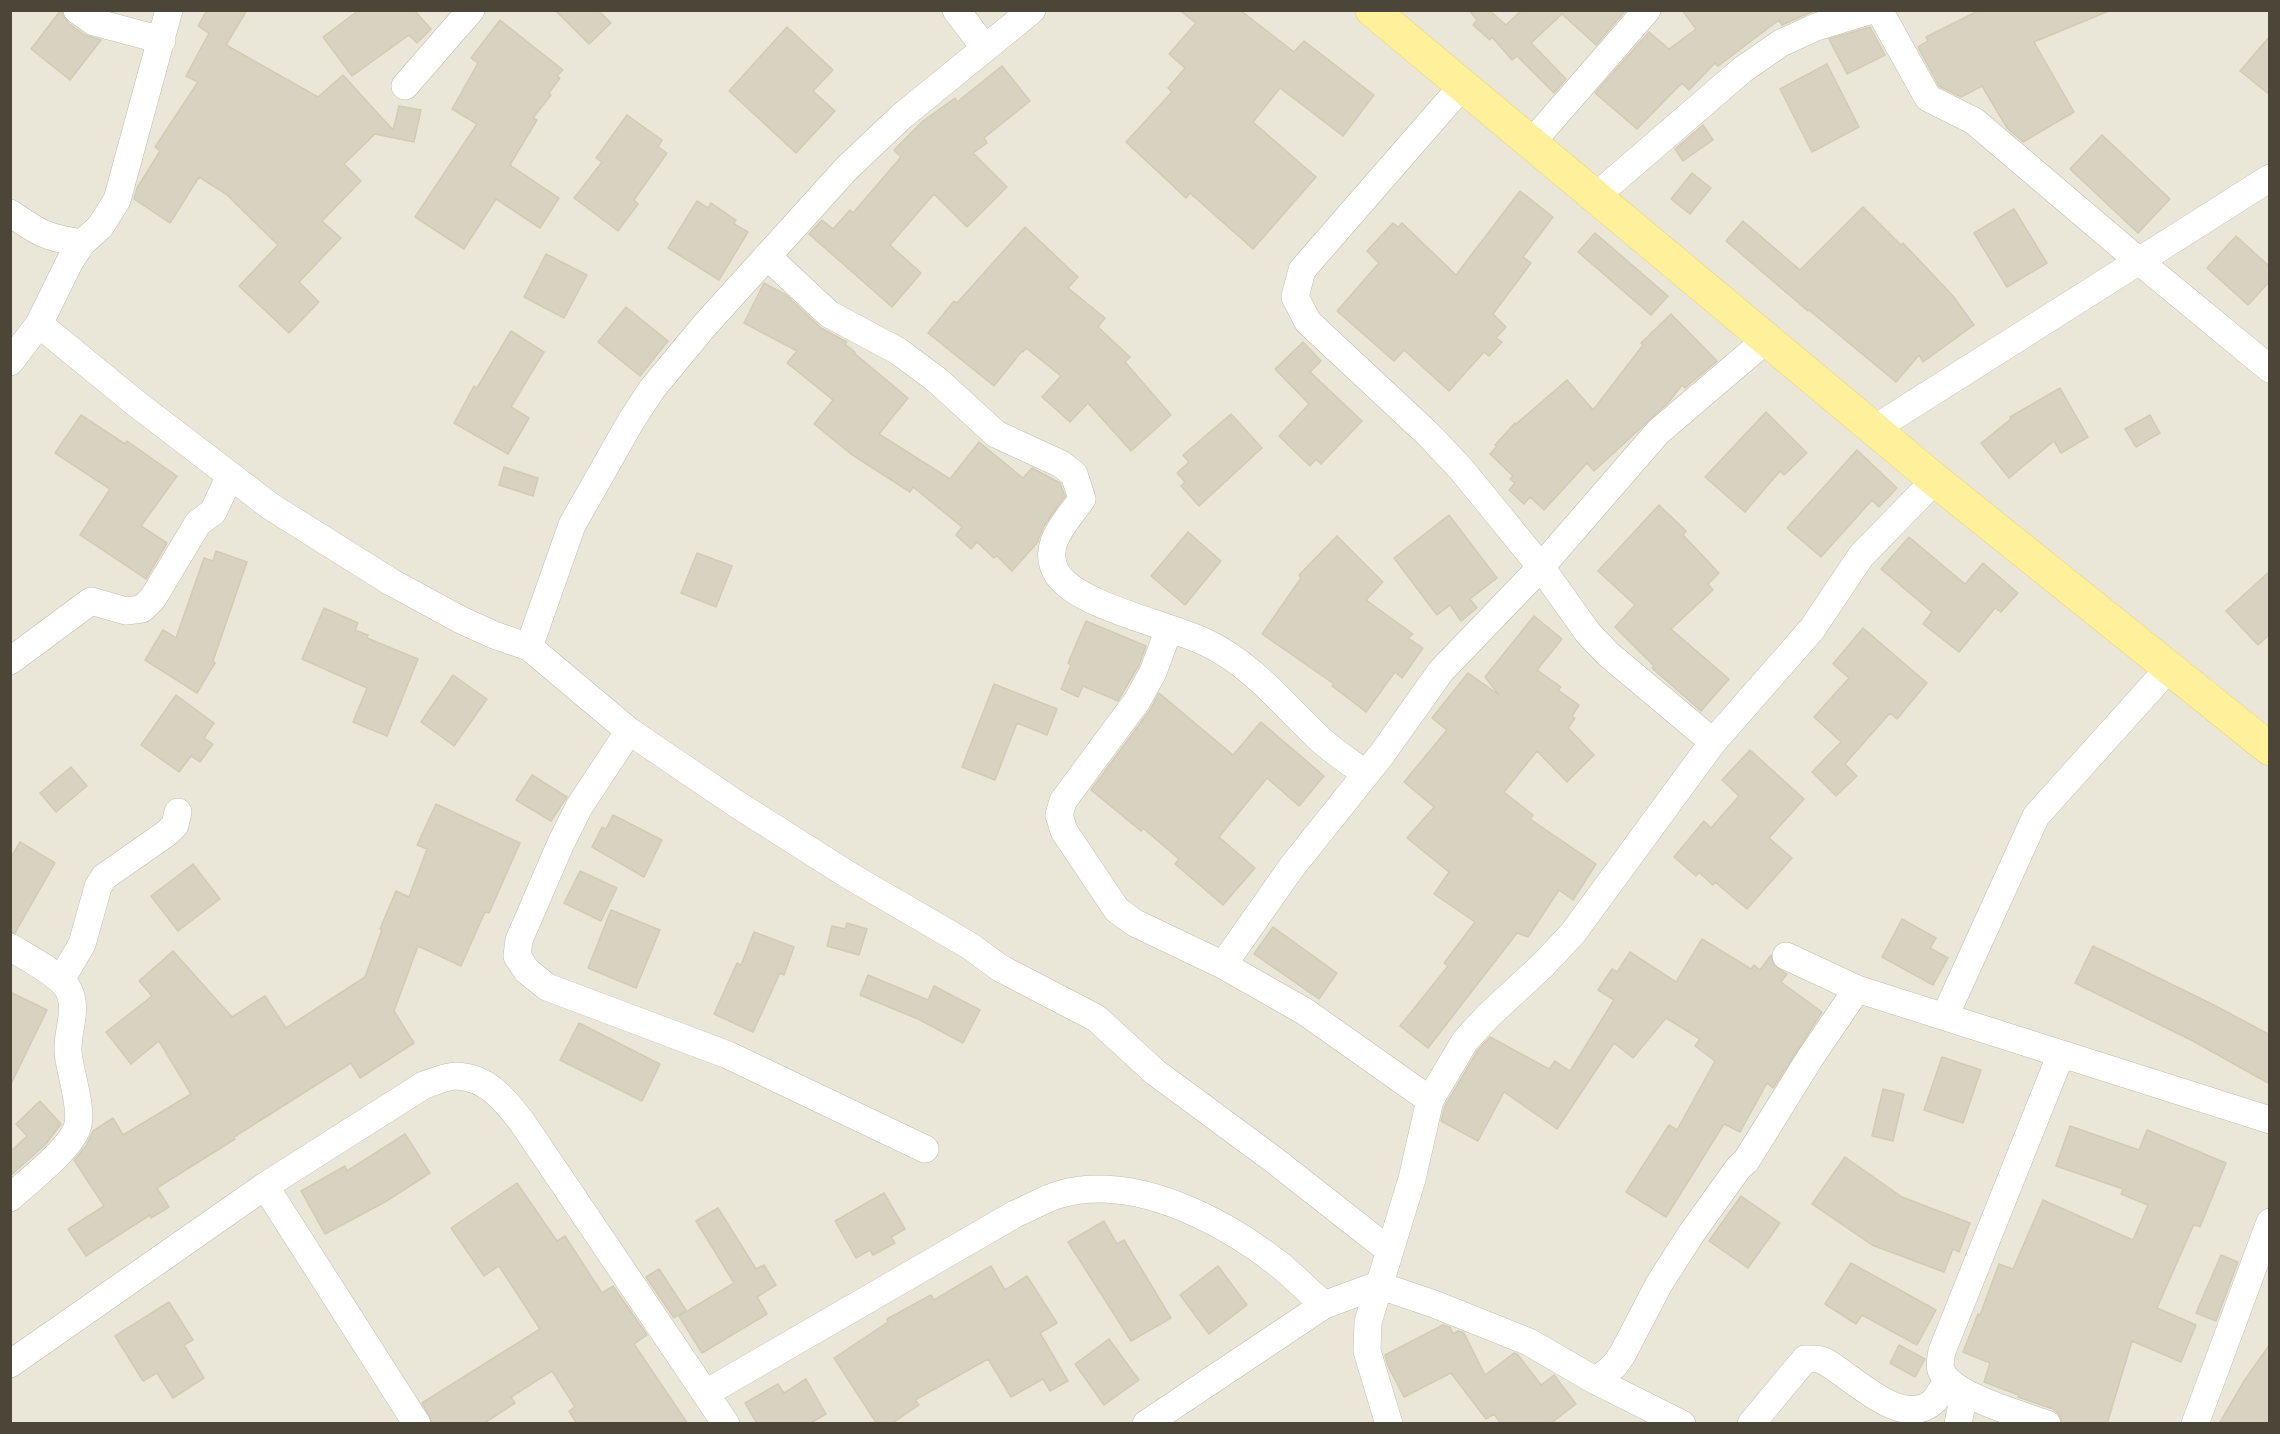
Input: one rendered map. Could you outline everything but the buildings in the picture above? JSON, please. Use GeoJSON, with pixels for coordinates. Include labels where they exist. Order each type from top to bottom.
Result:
{"type":"FeatureCollection","features":[{"type":"Feature","properties":{"kind":"main road"},"geometry":{"type":"LineString","coordinates":[[1372,10],[1935,480],[2270,749]]}},
{"type":"Feature","properties":{"kind":"street"},"geometry":{"type":"LineString","coordinates":[[77,10],[94,22],[162,40]]}},
{"type":"Feature","properties":{"kind":"street"},"geometry":{"type":"LineString","coordinates":[[10,362],[39,324],[70,261],[82,243],[100,227],[117,200],[169,10]]}},
{"type":"Feature","properties":{"kind":"street"},"geometry":{"type":"LineString","coordinates":[[405,86],[471,10]]}},
{"type":"Feature","properties":{"kind":"street"},"geometry":{"type":"LineString","coordinates":[[956,10],[985,48]]}},
{"type":"Feature","properties":{"kind":"street"},"geometry":{"type":"LineString","coordinates":[[529,647],[572,525],[652,389],[705,325],[847,168],[902,116],[1032,10]]}},
{"type":"Feature","properties":{"kind":"street"},"geometry":{"type":"LineString","coordinates":[[1532,142],[1647,10]]}},
{"type":"Feature","properties":{"kind":"street"},"geometry":{"type":"LineString","coordinates":[[1596,196],[1742,69],[1771,50],[1816,27],[1871,10]]}},
{"type":"Feature","properties":{"kind":"street"},"geometry":{"type":"LineString","coordinates":[[1879,10],[1928,98],[1974,121],[2270,369]]}},
{"type":"Feature","properties":{"kind":"street"},"geometry":{"type":"LineString","coordinates":[[1463,85],[1302,270],[1294,297],[1308,322],[1429,435],[1461,469],[1540,567],[1588,633],[1608,654],[1713,742]]}},
{"type":"Feature","properties":{"kind":"street"},"geometry":{"type":"LineString","coordinates":[[1874,429],[2270,178]]}},
{"type":"Feature","properties":{"kind":"street"},"geometry":{"type":"LineString","coordinates":[[10,213],[39,233],[54,239],[82,243]]}},
{"type":"Feature","properties":{"kind":"street"},"geometry":{"type":"LineString","coordinates":[[767,256],[829,314],[898,351],[937,380],[996,434],[1061,464],[1074,474],[1082,498],[1053,540],[1052,556],[1058,574],[1073,590],[1105,605],[1205,642],[1232,656],[1262,681],[1324,742],[1365,773]]}},
{"type":"Feature","properties":{"kind":"street"},"geometry":{"type":"LineString","coordinates":[[39,324],[133,401],[270,506],[391,582],[461,620],[529,647],[629,731],[735,803],[850,876],[970,946],[1000,968],[1096,1018],[1155,1072],[1274,1160],[1390,1251]]}},
{"type":"Feature","properties":{"kind":"street"},"geometry":{"type":"LineString","coordinates":[[1223,965],[1291,868],[1382,754],[1441,671],[1540,567],[1658,432],[1767,339]]}},
{"type":"Feature","properties":{"kind":"street"},"geometry":{"type":"LineString","coordinates":[[10,661],[91,601],[126,611],[142,609],[153,598],[198,523],[213,512],[230,476]]}},
{"type":"Feature","properties":{"kind":"street"},"geometry":{"type":"LineString","coordinates":[[1389,1424],[1368,1351],[1368,1322],[1412,1179],[1430,1100],[1464,1041],[1573,933],[1713,742],[1812,629],[1861,556],[1935,480]]}},
{"type":"Feature","properties":{"kind":"street"},"geometry":{"type":"LineString","coordinates":[[1169,629],[1153,672],[1137,701],[1063,801],[1059,815],[1064,831],[1118,910],[1135,923],[1223,965],[1304,1011],[1430,1100]]}},
{"type":"Feature","properties":{"kind":"street"},"geometry":{"type":"LineString","coordinates":[[1946,1016],[2036,816],[2169,668]]}},
{"type":"Feature","properties":{"kind":"street"},"geometry":{"type":"LineString","coordinates":[[629,731],[579,807],[519,940],[517,956],[527,971],[547,987],[728,1056],[925,1149]]}},
{"type":"Feature","properties":{"kind":"street"},"geometry":{"type":"LineString","coordinates":[[61,980],[82,944],[98,887],[104,877],[167,833],[175,825],[178,812]]}},
{"type":"Feature","properties":{"kind":"street"},"geometry":{"type":"LineString","coordinates":[[10,947],[61,980],[69,991],[73,1008],[68,1048],[78,1109],[78,1127],[69,1142],[10,1198]]}},
{"type":"Feature","properties":{"kind":"street"},"geometry":{"type":"LineString","coordinates":[[1786,956],[1857,989],[2270,1120]]}},
{"type":"Feature","properties":{"kind":"street"},"geometry":{"type":"LineString","coordinates":[[1596,1381],[1614,1366],[1622,1355],[1649,1300],[1684,1244],[1739,1167],[1746,1161],[1810,1058],[1857,989]]}},
{"type":"Feature","properties":{"kind":"street"},"geometry":{"type":"LineString","coordinates":[[2047,1424],[1996,1416],[1956,1387],[1940,1367],[1942,1351],[2061,1054]]}},
{"type":"Feature","properties":{"kind":"street"},"geometry":{"type":"LineString","coordinates":[[10,1364],[265,1186],[424,1085],[454,1076],[478,1080],[500,1094],[522,1122],[726,1424]]}},
{"type":"Feature","properties":{"kind":"street"},"geometry":{"type":"LineString","coordinates":[[265,1186],[407,1420]]}},
{"type":"Feature","properties":{"kind":"street"},"geometry":{"type":"LineString","coordinates":[[706,1393],[1015,1214],[1061,1194],[1103,1189],[1145,1195],[1196,1212],[1236,1234],[1277,1263],[1324,1305]]}},
{"type":"Feature","properties":{"kind":"street"},"geometry":{"type":"LineString","coordinates":[[2195,1424],[2270,1222]]}},
{"type":"Feature","properties":{"kind":"street"},"geometry":{"type":"LineString","coordinates":[[1146,1424],[1324,1305],[1378,1285],[1434,1304],[1529,1342],[1596,1381],[1682,1424]]}},
{"type":"Feature","properties":{"kind":"street"},"geometry":{"type":"LineString","coordinates":[[1751,1424],[1805,1359],[1822,1359],[1863,1389],[1903,1410],[1920,1409],[1956,1387]]}},
{"type":"Feature","properties":{"kind":"street"},"geometry":{"type":"LineString","coordinates":[[1956,1387],[1958,1424]]}},
{"type":"Feature","properties":{"kind":"shaded area"},"geometry":{"type":"Polygon","coordinates":[[[11,11],[2269,11],[2269,1423],[11,1423],[11,11]]]}}]}
